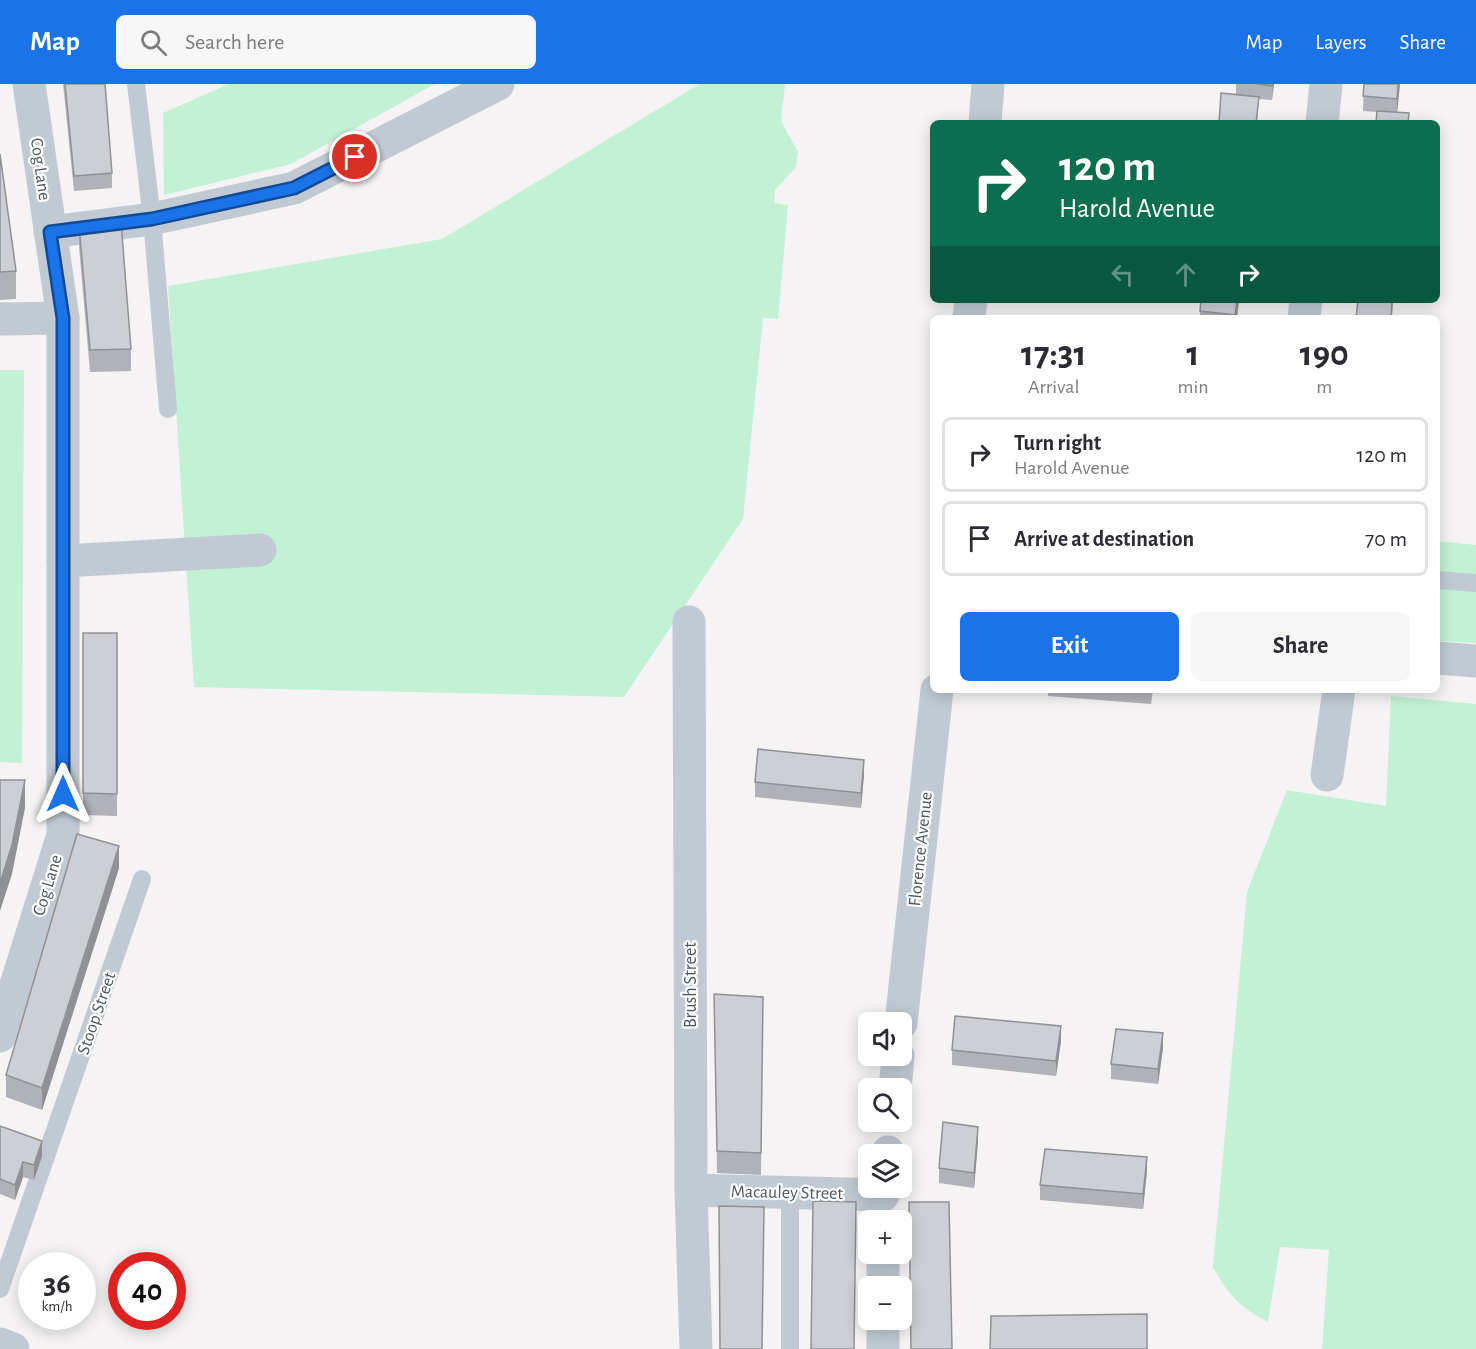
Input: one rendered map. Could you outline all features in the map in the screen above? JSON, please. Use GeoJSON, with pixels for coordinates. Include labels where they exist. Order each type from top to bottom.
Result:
{"type":"FeatureCollection","features":[{"type":"Feature","properties":{"kind":"street","name":"Cog Lane"},"geometry":{"type":"LineString","coordinates":[[0,1036],[63,835],[63,318],[28,84]]}},
{"type":"Feature","properties":{"kind":"street"},"geometry":{"type":"LineString","coordinates":[[50,232],[152,219],[294,188],[498,84]]}},
{"type":"Feature","properties":{"kind":"street"},"geometry":{"type":"LineString","coordinates":[[985,120],[988,84]]}},
{"type":"Feature","properties":{"kind":"street"},"geometry":{"type":"LineString","coordinates":[[1322,120],[1326,84]]}},
{"type":"Feature","properties":{"kind":"street"},"geometry":{"type":"LineString","coordinates":[[0,319],[63,318]]}},
{"type":"Feature","properties":{"kind":"street"},"geometry":{"type":"LineString","coordinates":[[63,561],[260,550]]}},
{"type":"Feature","properties":{"kind":"street","name":"Brush Street"},"geometry":{"type":"LineString","coordinates":[[690,622],[691,1190],[696,1349]]}},
{"type":"Feature","properties":{"kind":"street"},"geometry":{"type":"LineString","coordinates":[[1440,658],[1476,661]]}},
{"type":"Feature","properties":{"kind":"street","name":"Florence Avenue"},"geometry":{"type":"LineString","coordinates":[[902,1012],[937,693]]}},
{"type":"Feature","properties":{"kind":"street"},"geometry":{"type":"LineString","coordinates":[[1327,775],[1339,693]]}},
{"type":"Feature","properties":{"kind":"street","name":"Macauley Street"},"geometry":{"type":"LineString","coordinates":[[691,1190],[790,1192],[883,1201]]}},
{"type":"Feature","properties":{"kind":"street"},"geometry":{"type":"LineString","coordinates":[[883,1330],[883,1349]]}},
{"type":"Feature","properties":{"kind":"street"},"geometry":{"type":"LineString","coordinates":[[0,1344],[13,1349]]}},
{"type":"Feature","properties":{"kind":"lane"},"geometry":{"type":"LineString","coordinates":[[136,84],[152,219],[168,409]]}},
{"type":"Feature","properties":{"kind":"lane"},"geometry":{"type":"LineString","coordinates":[[1440,580],[1476,582]]}},
{"type":"Feature","properties":{"kind":"lane","name":"Stoop Street"},"geometry":{"type":"LineString","coordinates":[[0,1289],[142,879]]}},
{"type":"Feature","properties":{"kind":"lane"},"geometry":{"type":"LineString","coordinates":[[29,1142],[49,1148]]}},
{"type":"Feature","properties":{"kind":"lane"},"geometry":{"type":"LineString","coordinates":[[790,1192],[790,1349]]}},
{"type":"Feature","properties":{"kind":"green space"},"geometry":{"type":"Polygon","coordinates":[[[229,84],[435,84],[291,164],[164,195],[163,113],[229,84]]]}},
{"type":"Feature","properties":{"kind":"green space"},"geometry":{"type":"Polygon","coordinates":[[[700,84],[785,84],[781,121],[798,152],[796,167],[775,190],[774,203],[788,205],[778,319],[763,318],[743,519],[624,697],[194,687],[168,286],[442,239],[700,84]]]}},
{"type":"Feature","properties":{"kind":"green space"},"geometry":{"type":"Polygon","coordinates":[[[0,370],[24,370],[22,763],[0,762],[0,370]]]}},
{"type":"Feature","properties":{"kind":"green space"},"geometry":{"type":"Polygon","coordinates":[[[1440,541],[1476,545],[1476,643],[1440,641],[1440,541]]]}},
{"type":"Feature","properties":{"kind":"green space"},"geometry":{"type":"Polygon","coordinates":[[[1391,696],[1476,704],[1476,1349],[1322,1349],[1329,1250],[1280,1247],[1268,1322],[1250,1312],[1236,1299],[1223,1285],[1213,1267],[1247,892],[1287,790],[1386,806],[1391,696]]]}},
{"type":"Feature","properties":{"kind":"building"},"geometry":{"type":"Polygon","coordinates":[[[65,84],[105,84],[112,173],[74,176],[65,84]]]}},
{"type":"Feature","properties":{"kind":"building"},"geometry":{"type":"Polygon","coordinates":[[[1364,84],[1398,84],[1397,99],[1363,96],[1364,84]]]}},
{"type":"Feature","properties":{"kind":"building"},"geometry":{"type":"Polygon","coordinates":[[[1221,93],[1259,97],[1256,120],[1219,120],[1221,93]]]}},
{"type":"Feature","properties":{"kind":"building"},"geometry":{"type":"Polygon","coordinates":[[[1377,111],[1409,113],[1408,120],[1376,120],[1377,111]]]}},
{"type":"Feature","properties":{"kind":"building"},"geometry":{"type":"Polygon","coordinates":[[[0,154],[16,271],[0,272],[0,154]]]}},
{"type":"Feature","properties":{"kind":"building"},"geometry":{"type":"Polygon","coordinates":[[[121,222],[131,349],[90,350],[79,225],[121,222]]]}},
{"type":"Feature","properties":{"kind":"building"},"geometry":{"type":"Polygon","coordinates":[[[1201,303],[1237,303],[1235,315],[1200,311],[1201,303]]]}},
{"type":"Feature","properties":{"kind":"building"},"geometry":{"type":"Polygon","coordinates":[[[1358,303],[1392,303],[1391,315],[1356,315],[1358,303]]]}},
{"type":"Feature","properties":{"kind":"building"},"geometry":{"type":"Polygon","coordinates":[[[83,633],[117,633],[117,794],[83,793],[83,633]]]}},
{"type":"Feature","properties":{"kind":"building"},"geometry":{"type":"Polygon","coordinates":[[[758,749],[864,760],[861,793],[755,782],[758,749]]]}},
{"type":"Feature","properties":{"kind":"building"},"geometry":{"type":"Polygon","coordinates":[[[0,780],[25,780],[12,845],[0,883],[0,780]]]}},
{"type":"Feature","properties":{"kind":"building"},"geometry":{"type":"Polygon","coordinates":[[[77,834],[119,846],[42,1088],[6,1075],[77,834]]]}},
{"type":"Feature","properties":{"kind":"building"},"geometry":{"type":"Polygon","coordinates":[[[714,994],[763,997],[761,1153],[717,1151],[714,994]]]}},
{"type":"Feature","properties":{"kind":"building"},"geometry":{"type":"Polygon","coordinates":[[[955,1016],[1061,1026],[1056,1061],[952,1050],[955,1016]]]}},
{"type":"Feature","properties":{"kind":"building"},"geometry":{"type":"Polygon","coordinates":[[[1116,1029],[1163,1033],[1158,1069],[1111,1064],[1116,1029]]]}},
{"type":"Feature","properties":{"kind":"building"},"geometry":{"type":"Polygon","coordinates":[[[943,1122],[978,1127],[974,1173],[939,1168],[943,1122]]]}},
{"type":"Feature","properties":{"kind":"building"},"geometry":{"type":"Polygon","coordinates":[[[0,1126],[42,1141],[34,1165],[23,1162],[15,1185],[0,1179],[0,1126]]]}},
{"type":"Feature","properties":{"kind":"building"},"geometry":{"type":"Polygon","coordinates":[[[1045,1149],[1147,1157],[1143,1194],[1040,1185],[1045,1149]]]}},
{"type":"Feature","properties":{"kind":"building"},"geometry":{"type":"Polygon","coordinates":[[[813,1201],[856,1202],[854,1349],[811,1349],[813,1201]]]}},
{"type":"Feature","properties":{"kind":"building"},"geometry":{"type":"Polygon","coordinates":[[[909,1202],[949,1202],[952,1349],[911,1349],[912,1210],[909,1210],[909,1202]]]}},
{"type":"Feature","properties":{"kind":"building"},"geometry":{"type":"Polygon","coordinates":[[[719,1206],[764,1207],[762,1349],[720,1349],[719,1206]]]}},
{"type":"Feature","properties":{"kind":"building"},"geometry":{"type":"Polygon","coordinates":[[[1147,1314],[1147,1349],[990,1349],[991,1316],[1147,1314]]]}},
{"type":"Feature","properties":{"kind":"route"},"geometry":{"type":"LineString","coordinates":[[63,794],[63,318],[50,232],[152,219],[294,188],[355,157]]}}]}
